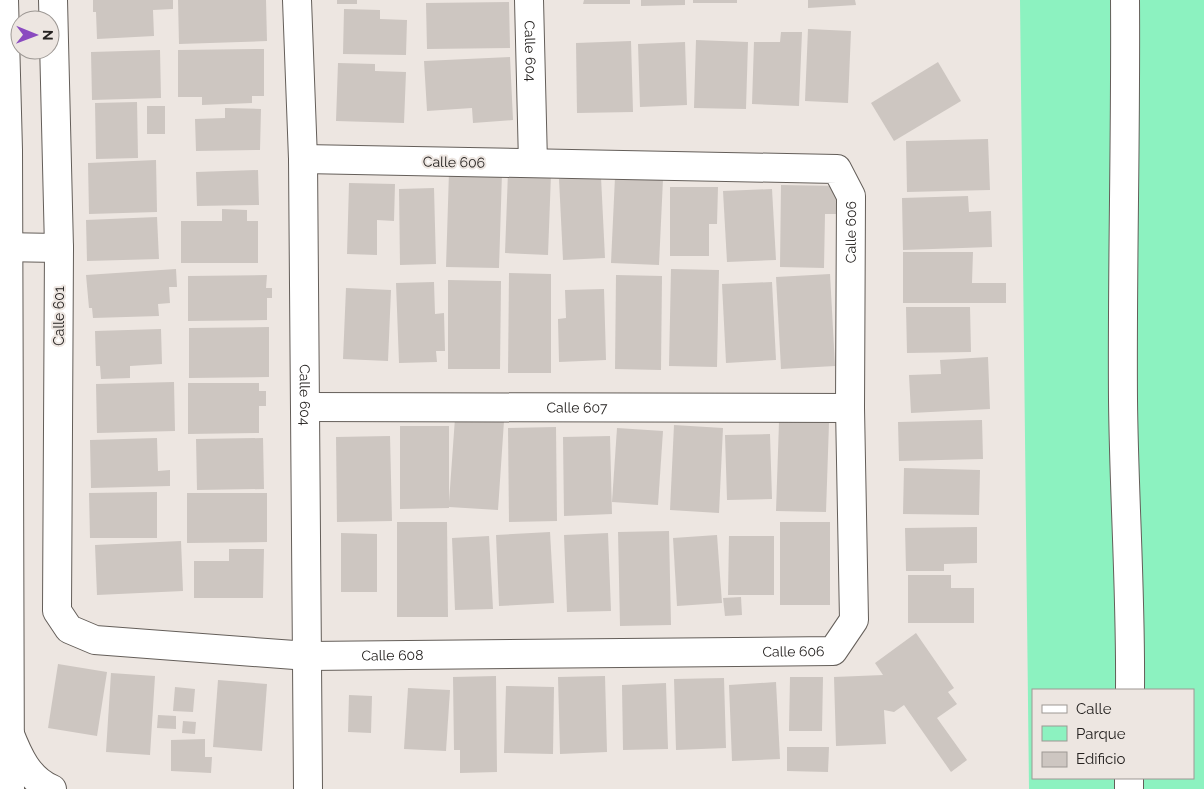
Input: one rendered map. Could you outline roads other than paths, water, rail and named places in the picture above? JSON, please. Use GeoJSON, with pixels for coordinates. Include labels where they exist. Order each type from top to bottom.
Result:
{"type":"FeatureCollection","features":[{"type":"Feature","properties":{"kind":"street"},"geometry":{"type":"LineString","coordinates":[[4,0],[7,140],[4,247],[10,627],[10,789]]}},
{"type":"Feature","properties":{"kind":"street","name":"Calle 601"},"geometry":{"type":"LineString","coordinates":[[52,0],[59,248],[57,611],[69,629]]}},
{"type":"Feature","properties":{"kind":"street","name":"Calle 604"},"geometry":{"type":"LineString","coordinates":[[297,0],[303,159],[308,789]]}},
{"type":"Feature","properties":{"kind":"street","name":"Calle 604"},"geometry":{"type":"LineString","coordinates":[[529,0],[533,164]]}},
{"type":"Feature","properties":{"kind":"street"},"geometry":{"type":"LineString","coordinates":[[1125,0],[1124,400],[1130,689]]}},
{"type":"Feature","properties":{"kind":"street","name":"Calle 606"},"geometry":{"type":"LineString","coordinates":[[303,159],[837,169],[851,196],[850,408],[854,620],[833,651],[718,653]]}},
{"type":"Feature","properties":{"kind":"street"},"geometry":{"type":"LineString","coordinates":[[4,247],[59,248]]}},
{"type":"Feature","properties":{"kind":"street","name":"Calle 607"},"geometry":{"type":"LineString","coordinates":[[305,407],[850,408]]}},
{"type":"Feature","properties":{"kind":"street","name":"Calle 608"},"geometry":{"type":"LineString","coordinates":[[69,629],[95,640],[308,656],[718,653]]}},
{"type":"Feature","properties":{"kind":"street"},"geometry":{"type":"LineString","coordinates":[[9,732],[21,761],[34,777],[52,789]]}}]}
